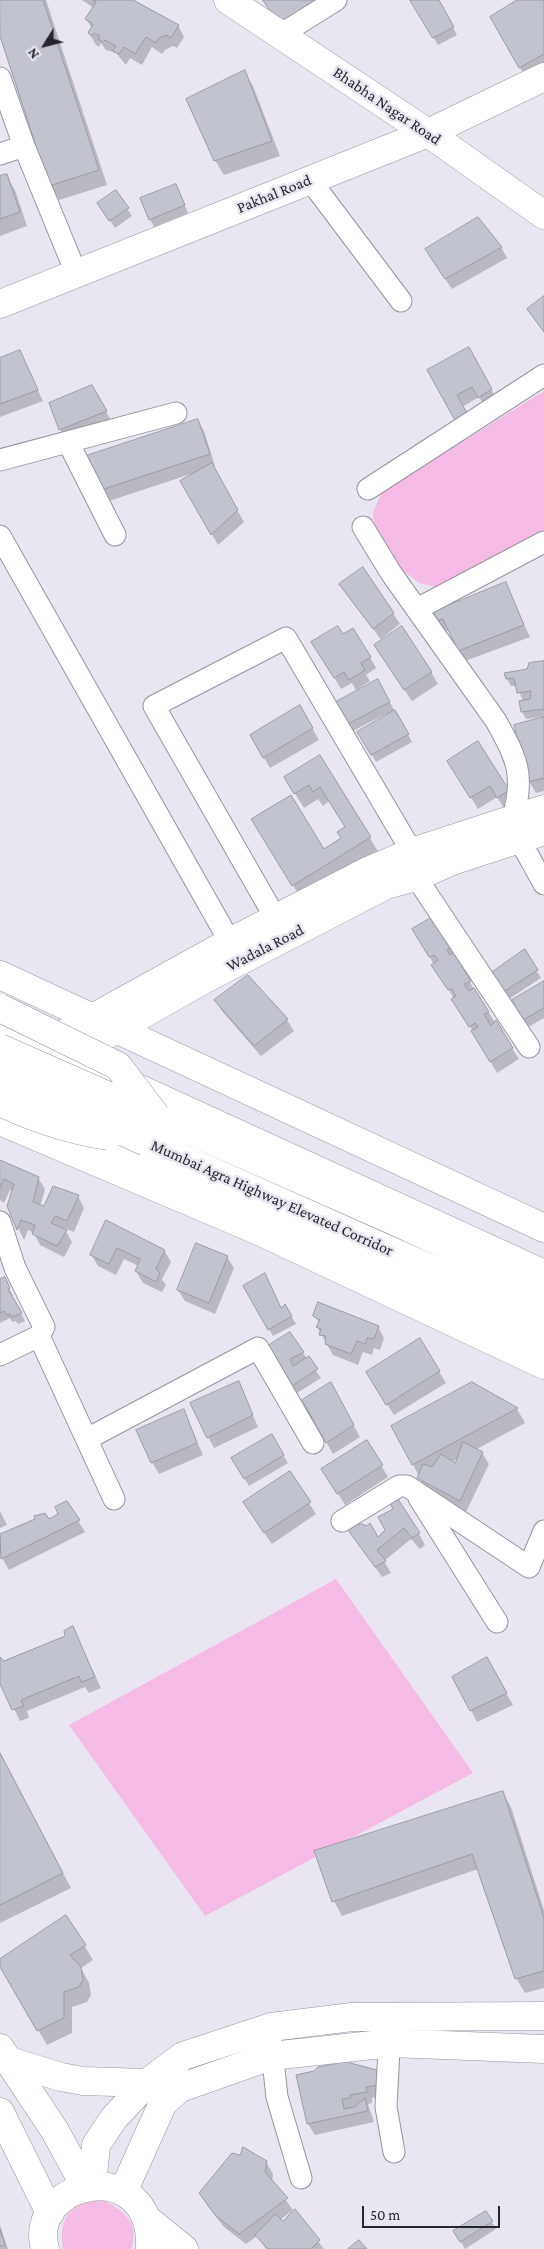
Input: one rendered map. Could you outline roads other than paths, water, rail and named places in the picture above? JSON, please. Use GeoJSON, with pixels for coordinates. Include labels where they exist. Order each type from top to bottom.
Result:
{"type":"FeatureCollection","features":[{"type":"Feature","properties":{"kind":"main road","name":"Bhabha Nagar Road"},"geometry":{"type":"LineString","coordinates":[[228,0],[428,133],[544,215]]}},
{"type":"Feature","properties":{"kind":"main road","name":"Pakhal Road"},"geometry":{"type":"LineString","coordinates":[[0,304],[428,133],[544,77]]}},
{"type":"Feature","properties":{"kind":"main road","name":"Wadala Road"},"geometry":{"type":"LineString","coordinates":[[1,1088],[43,1045],[276,918],[370,870],[414,864],[525,829],[544,809]]}},
{"type":"Feature","properties":{"kind":"main road","name":"Wadala Road"},"geometry":{"type":"LineString","coordinates":[[1,1088],[68,1057],[205,979],[386,886],[414,864]]}},
{"type":"Feature","properties":{"kind":"main road"},"geometry":{"type":"LineString","coordinates":[[0,975],[91,1019],[544,1228]]}},
{"type":"Feature","properties":{"kind":"main road"},"geometry":{"type":"LineString","coordinates":[[0,1008],[118,1066],[156,1116]]}},
{"type":"Feature","properties":{"kind":"main road"},"geometry":{"type":"LineString","coordinates":[[0,1026],[544,1274]]}},
{"type":"Feature","properties":{"kind":"main road","name":"Mumbai Agra Highway Elevated Corridor"},"geometry":{"type":"LineString","coordinates":[[0,1048],[392,1220],[544,1290]]}},
{"type":"Feature","properties":{"kind":"main road"},"geometry":{"type":"LineString","coordinates":[[1,1088],[544,1339]]}},
{"type":"Feature","properties":{"kind":"main road","name":"Mumbai Agra Highway Elevated Corridor"},"geometry":{"type":"LineString","coordinates":[[1,1088],[40,1121],[78,1131],[146,1142],[544,1319]]}},
{"type":"Feature","properties":{"kind":"main road"},"geometry":{"type":"LineString","coordinates":[[0,1121],[259,1232],[544,1365]]}},
{"type":"Feature","properties":{"kind":"main road"},"geometry":{"type":"LineString","coordinates":[[123,2192],[163,2103],[180,2088],[271,2056],[390,2030],[544,2016]]}},
{"type":"Feature","properties":{"kind":"main road"},"geometry":{"type":"LineString","coordinates":[[89,2186],[96,2145],[114,2118],[147,2083],[183,2056],[271,2027],[352,2017],[390,2030],[544,2049]]}},
{"type":"Feature","properties":{"kind":"main road"},"geometry":{"type":"LineString","coordinates":[[3,2054],[61,2077],[83,2081],[147,2083]]}},
{"type":"Feature","properties":{"kind":"main road"},"geometry":{"type":"LineString","coordinates":[[3,2054],[55,2131],[89,2186]]}},
{"type":"Feature","properties":{"kind":"main road"},"geometry":{"type":"LineString","coordinates":[[0,2112],[50,2213]]}},
{"type":"Feature","properties":{"kind":"main road"},"geometry":{"type":"LineString","coordinates":[[45,2249],[44,2229],[50,2213],[68,2194],[89,2186],[108,2187],[123,2192],[133,2199],[147,2219],[184,2249]]}},
{"type":"Feature","properties":{"kind":"main road"},"geometry":{"type":"LineString","coordinates":[[147,2219],[151,2234],[150,2249]]}},
{"type":"Feature","properties":{"kind":"street"},"geometry":{"type":"LineString","coordinates":[[280,35],[336,0]]}},
{"type":"Feature","properties":{"kind":"street"},"geometry":{"type":"LineString","coordinates":[[0,78],[24,146],[76,274]]}},
{"type":"Feature","properties":{"kind":"street"},"geometry":{"type":"LineString","coordinates":[[0,154],[24,146]]}},
{"type":"Feature","properties":{"kind":"street"},"geometry":{"type":"LineString","coordinates":[[310,180],[401,302]]}},
{"type":"Feature","properties":{"kind":"street"},"geometry":{"type":"LineString","coordinates":[[368,489],[544,375]]}},
{"type":"Feature","properties":{"kind":"street"},"geometry":{"type":"LineString","coordinates":[[0,460],[176,413]]}},
{"type":"Feature","properties":{"kind":"street"},"geometry":{"type":"LineString","coordinates":[[68,442],[114,535]]}},
{"type":"Feature","properties":{"kind":"street"},"geometry":{"type":"LineString","coordinates":[[363,527],[391,573],[496,721],[510,747],[519,772],[525,829],[544,884]]}},
{"type":"Feature","properties":{"kind":"street"},"geometry":{"type":"LineString","coordinates":[[0,536],[230,942]]}},
{"type":"Feature","properties":{"kind":"street"},"geometry":{"type":"LineString","coordinates":[[417,609],[544,542]]}},
{"type":"Feature","properties":{"kind":"street"},"geometry":{"type":"LineString","coordinates":[[276,918],[154,706],[286,638],[414,864],[529,1047]]}},
{"type":"Feature","properties":{"kind":"street"},"geometry":{"type":"LineString","coordinates":[[0,1222],[15,1268],[44,1327],[39,1336],[0,1355]]}},
{"type":"Feature","properties":{"kind":"street"},"geometry":{"type":"LineString","coordinates":[[39,1336],[114,1499]]}},
{"type":"Feature","properties":{"kind":"street"},"geometry":{"type":"LineString","coordinates":[[86,1439],[258,1348],[313,1443]]}},
{"type":"Feature","properties":{"kind":"street"},"geometry":{"type":"LineString","coordinates":[[342,1521],[399,1486],[407,1486],[529,1566],[544,1531]]}},
{"type":"Feature","properties":{"kind":"street"},"geometry":{"type":"LineString","coordinates":[[415,1491],[497,1622]]}},
{"type":"Feature","properties":{"kind":"street"},"geometry":{"type":"LineString","coordinates":[[271,2027],[271,2056],[277,2097],[301,2178]]}},
{"type":"Feature","properties":{"kind":"street"},"geometry":{"type":"LineString","coordinates":[[390,2030],[386,2094],[394,2152]]}}]}
